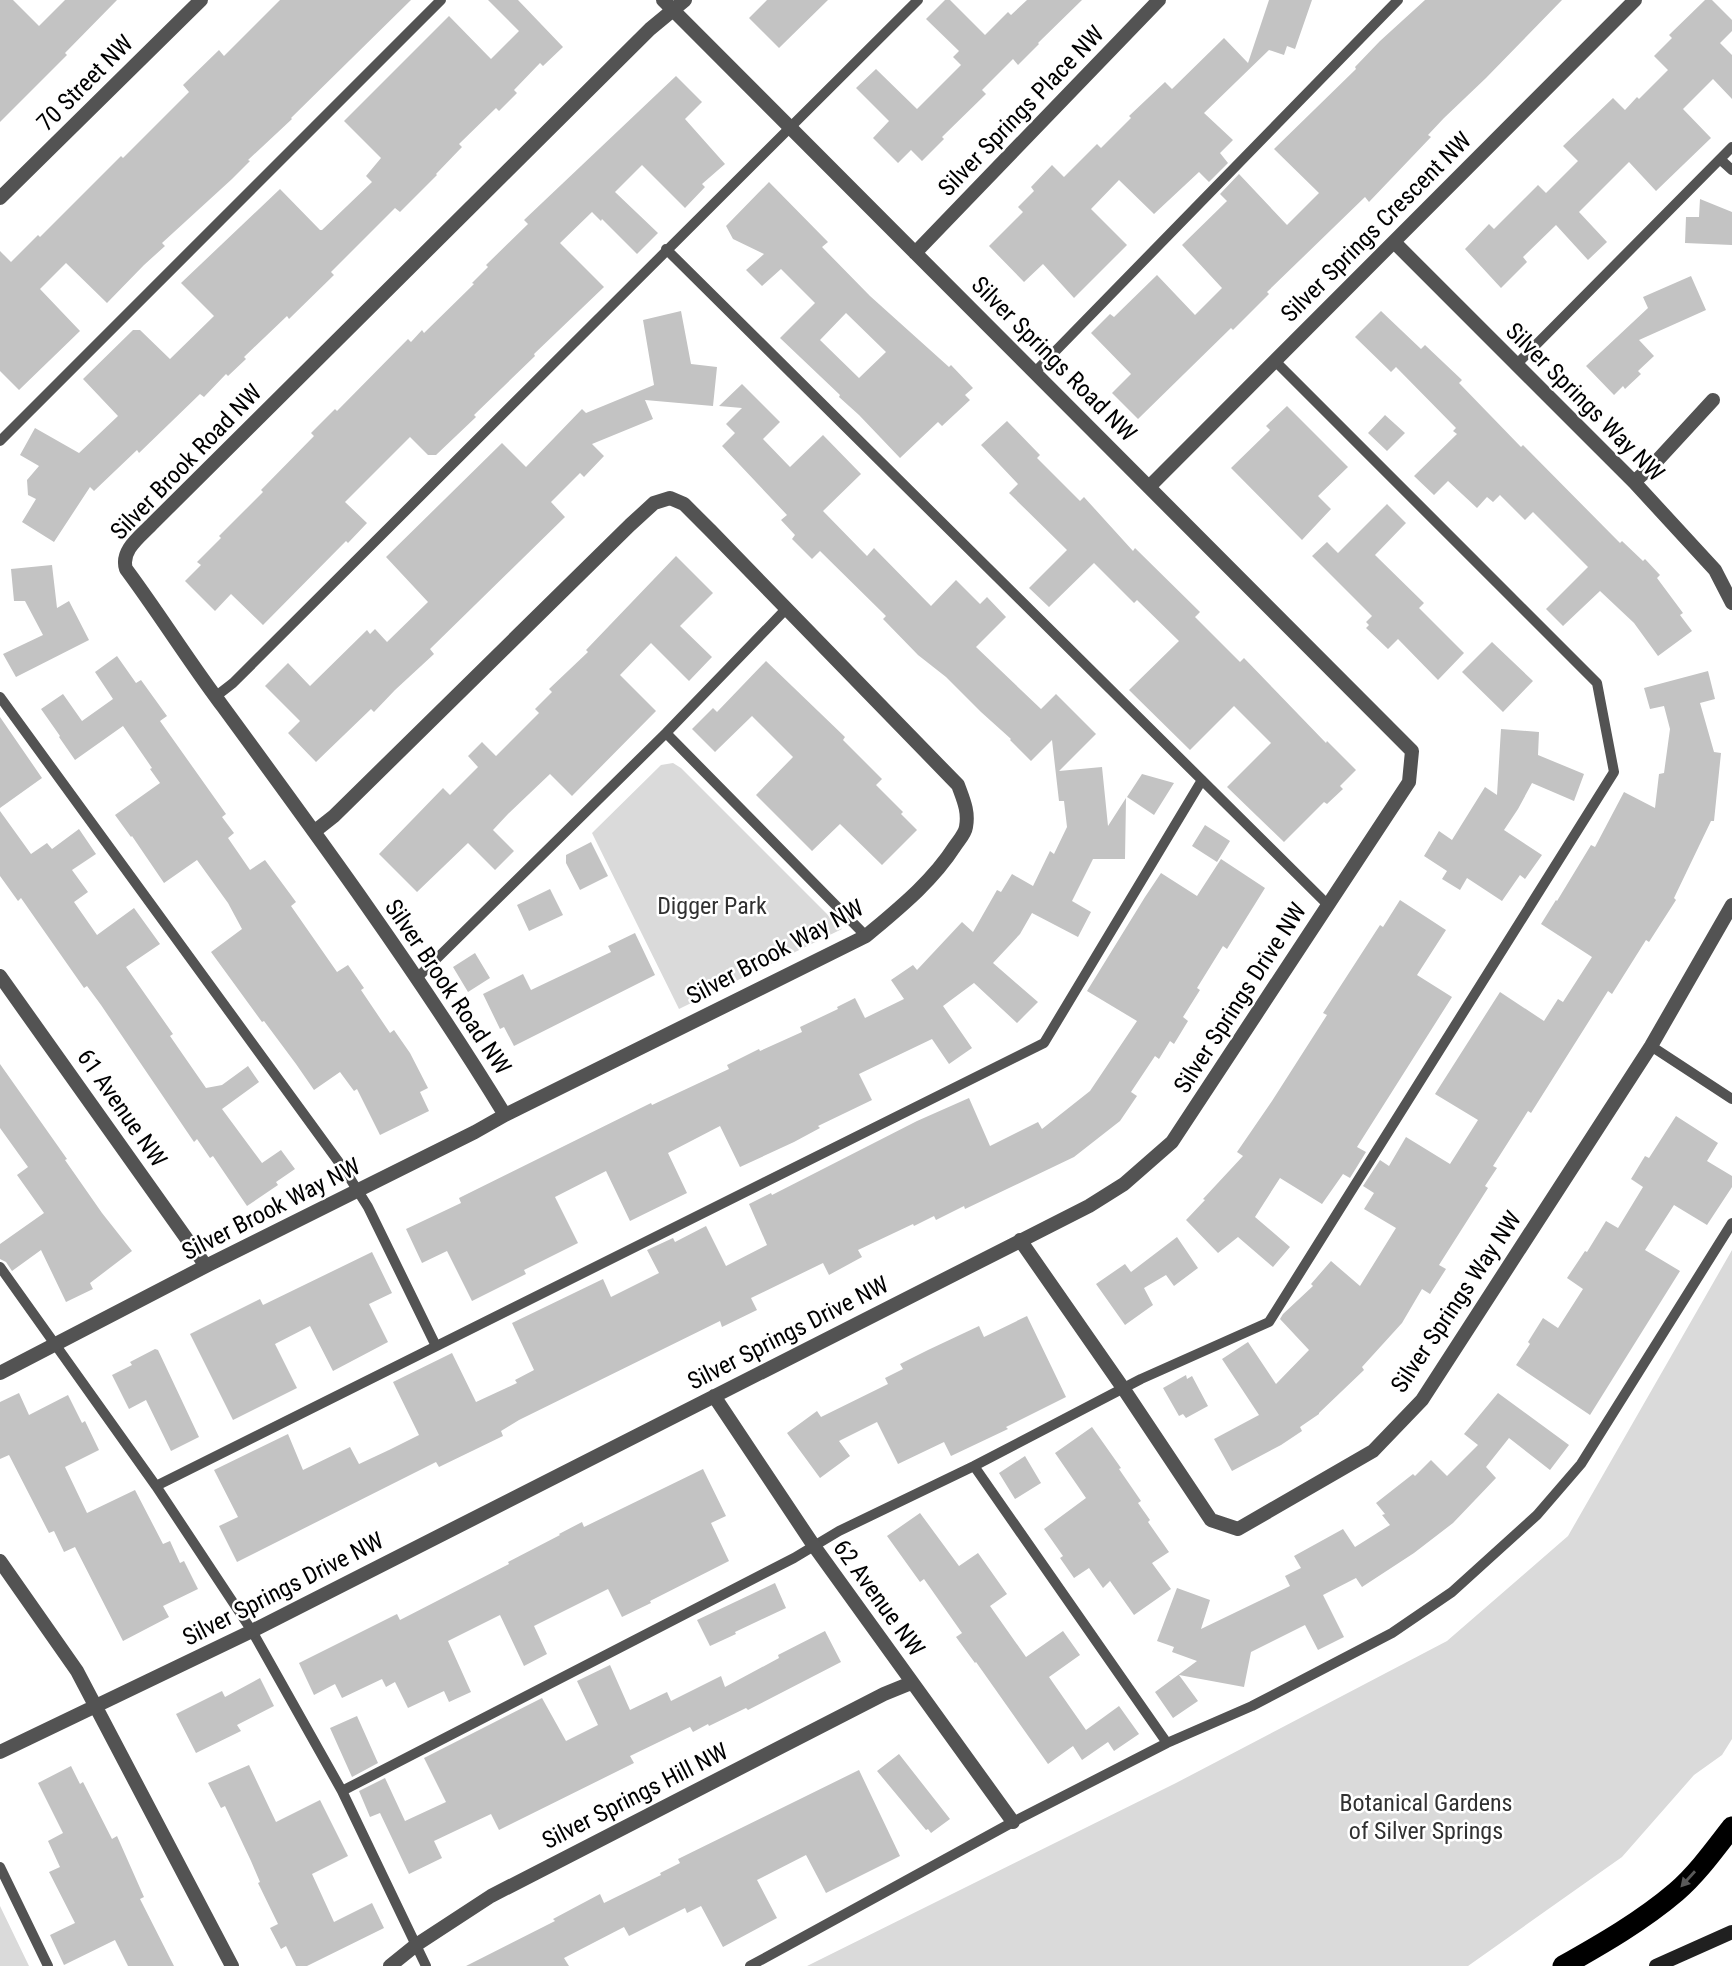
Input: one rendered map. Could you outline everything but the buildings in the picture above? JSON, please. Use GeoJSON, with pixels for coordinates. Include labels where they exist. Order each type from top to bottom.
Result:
{"type":"FeatureCollection","features":[{"type":"Feature","properties":{"kind":"highway"},"geometry":{"type":"LineString","coordinates":[[1563,1966],[1612,1938],[1677,1891],[1732,1827]]}},
{"type":"Feature","properties":{"kind":"street","name":"70 Street NW"},"geometry":{"type":"LineString","coordinates":[[0,198],[201,0]]}},
{"type":"Feature","properties":{"kind":"street"},"geometry":{"type":"LineString","coordinates":[[668,5],[685,0]]}},
{"type":"Feature","properties":{"kind":"street","name":"Silver Springs Place NW"},"geometry":{"type":"LineString","coordinates":[[915,253],[1159,0]]}},
{"type":"Feature","properties":{"kind":"street","name":"Silver Springs Crescent NW"},"geometry":{"type":"LineString","coordinates":[[1149,486],[1635,0]]}},
{"type":"Feature","properties":{"kind":"street","name":"Silver Springs Road NW"},"geometry":{"type":"LineString","coordinates":[[668,5],[1412,751]]}},
{"type":"Feature","properties":{"kind":"street","name":"Silver Brook Road NW"},"geometry":{"type":"LineString","coordinates":[[505,1115],[315,831],[215,697],[126,569],[123,560],[126,552],[173,503],[650,29],[668,5]]}},
{"type":"Feature","properties":{"kind":"street","name":"Silver Springs Way NW"},"geometry":{"type":"LineString","coordinates":[[1394,242],[1634,482],[1715,570],[1732,603]]}},
{"type":"Feature","properties":{"kind":"street"},"geometry":{"type":"LineString","coordinates":[[1634,482],[1713,400]]}},
{"type":"Feature","properties":{"kind":"street","name":"Silver Brook Way NW"},"geometry":{"type":"LineString","coordinates":[[0,1373],[505,1115],[866,936],[907,900],[951,853],[966,830],[967,806],[958,785],[684,504],[670,498],[654,503],[334,816],[315,831]]}},
{"type":"Feature","properties":{"kind":"street","name":"Silver Springs Drive NW"},"geometry":{"type":"LineString","coordinates":[[0,1752],[253,1631],[1089,1206],[1124,1184],[1172,1142],[1409,782],[1412,751]]}},
{"type":"Feature","properties":{"kind":"street","name":"Silver Springs Way NW"},"geometry":{"type":"LineString","coordinates":[[1020,1240],[1124,1388],[1211,1520],[1238,1529],[1373,1451],[1422,1400],[1651,1045],[1732,905]]}},
{"type":"Feature","properties":{"kind":"street","name":"61 Avenue NW"},"geometry":{"type":"LineString","coordinates":[[0,976],[206,1266]]}},
{"type":"Feature","properties":{"kind":"street","name":"62 Avenue NW"},"geometry":{"type":"LineString","coordinates":[[714,1396],[814,1546],[1013,1822]]}},
{"type":"Feature","properties":{"kind":"street"},"geometry":{"type":"LineString","coordinates":[[0,1561],[77,1671],[232,1966]]}},
{"type":"Feature","properties":{"kind":"street","name":"Silver Springs Hill NW"},"geometry":{"type":"LineString","coordinates":[[390,1966],[416,1945],[491,1896],[884,1694],[911,1683]]}},
{"type":"Feature","properties":{"kind":"street"},"geometry":{"type":"LineString","coordinates":[[1656,1966],[1732,1932]]}},
{"type":"Feature","properties":{"kind":"lane"},"geometry":{"type":"LineString","coordinates":[[0,441],[441,0]]}},
{"type":"Feature","properties":{"kind":"lane"},"geometry":{"type":"LineString","coordinates":[[215,697],[233,683],[918,0]]}},
{"type":"Feature","properties":{"kind":"lane"},"geometry":{"type":"LineString","coordinates":[[1035,372],[1398,0]]}},
{"type":"Feature","properties":{"kind":"lane"},"geometry":{"type":"LineString","coordinates":[[1517,364],[1732,147]]}},
{"type":"Feature","properties":{"kind":"lane"},"geometry":{"type":"LineString","coordinates":[[1721,159],[1732,170]]}},
{"type":"Feature","properties":{"kind":"lane"},"geometry":{"type":"LineString","coordinates":[[666,249],[1328,905]]}},
{"type":"Feature","properties":{"kind":"lane"},"geometry":{"type":"LineString","coordinates":[[342,1791],[839,1531],[974,1466],[1124,1388],[1269,1322],[1614,772],[1597,683],[1274,360]]}},
{"type":"Feature","properties":{"kind":"lane"},"geometry":{"type":"LineString","coordinates":[[416,979],[666,733],[787,608]]}},
{"type":"Feature","properties":{"kind":"lane"},"geometry":{"type":"LineString","coordinates":[[0,697],[358,1190],[436,1346]]}},
{"type":"Feature","properties":{"kind":"lane"},"geometry":{"type":"LineString","coordinates":[[666,733],[866,936]]}},
{"type":"Feature","properties":{"kind":"lane"},"geometry":{"type":"LineString","coordinates":[[156,1486],[1044,1042],[1202,780]]}},
{"type":"Feature","properties":{"kind":"lane"},"geometry":{"type":"LineString","coordinates":[[1651,1045],[1732,1100]]}},
{"type":"Feature","properties":{"kind":"lane"},"geometry":{"type":"LineString","coordinates":[[750,1966],[1013,1822],[1167,1743],[1252,1706],[1392,1633],[1452,1592],[1537,1515],[1581,1464],[1732,1223]]}},
{"type":"Feature","properties":{"kind":"lane"},"geometry":{"type":"LineString","coordinates":[[0,1267],[156,1486],[253,1631],[342,1791],[426,1966]]}},
{"type":"Feature","properties":{"kind":"lane"},"geometry":{"type":"LineString","coordinates":[[974,1466],[1167,1743]]}},
{"type":"Feature","properties":{"kind":"lane"},"geometry":{"type":"LineString","coordinates":[[0,1867],[48,1966]]}},
{"type":"Feature","properties":{"kind":"green space","name":"Digger Park"},"geometry":{"type":"Polygon","coordinates":[[[673,763],[842,929],[679,1009],[592,833],[661,765],[673,763]]]}},
{"type":"Feature","properties":{"kind":"green space","name":"Botanical Gardens of Silver Springs"},"geometry":{"type":"Polygon","coordinates":[[[1732,1250],[1732,1739],[1722,1755],[1694,1775],[1622,1857],[1468,1966],[807,1966],[1176,1783],[1447,1641],[1568,1536],[1732,1250]]]}},
{"type":"Feature","properties":{"kind":"green space"},"geometry":{"type":"Polygon","coordinates":[[[0,1906],[29,1966],[0,1966],[0,1906]]]}}]}
